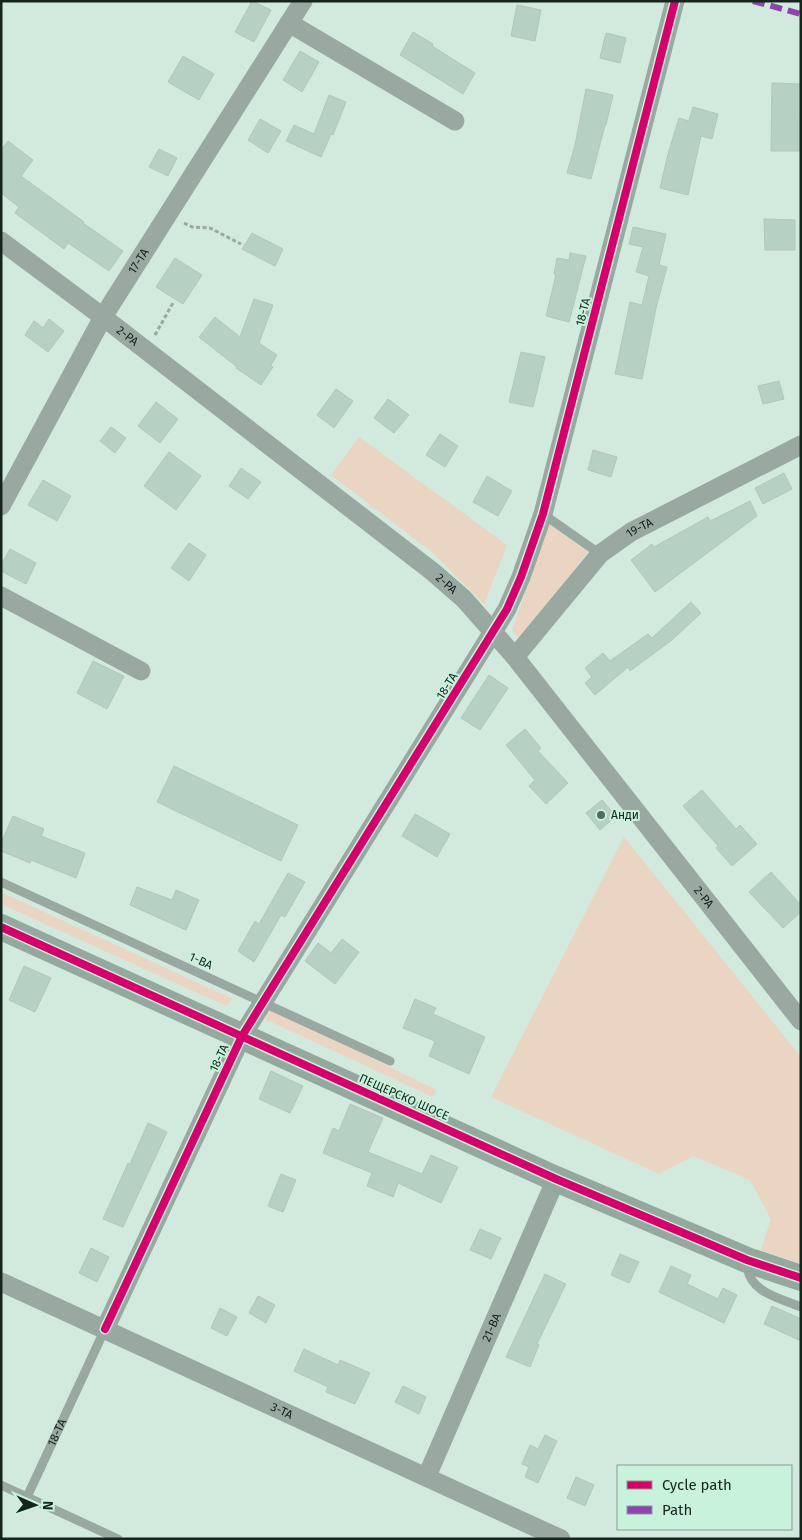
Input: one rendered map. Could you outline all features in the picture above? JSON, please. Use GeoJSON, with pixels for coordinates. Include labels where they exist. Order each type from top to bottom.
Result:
{"type":"FeatureCollection","features":[{"type":"Feature","properties":{"kind":"main road","name":"ПЕЩЕРСКО ШОСЕ"},"geometry":{"type":"LineString","coordinates":[[1,927],[556,1179],[747,1260],[801,1278]]}},
{"type":"Feature","properties":{"kind":"street","name":"17-ТА"},"geometry":{"type":"LineString","coordinates":[[1,506],[103,317],[303,1]]}},
{"type":"Feature","properties":{"kind":"street","name":"18-ТА"},"geometry":{"type":"LineString","coordinates":[[105,1329],[242,1036],[494,633],[521,577],[543,514],[675,1]]}},
{"type":"Feature","properties":{"kind":"street"},"geometry":{"type":"LineString","coordinates":[[289,23],[455,121]]}},
{"type":"Feature","properties":{"kind":"street","name":"2-РА"},"geometry":{"type":"LineString","coordinates":[[1,241],[103,317],[433,572],[464,600],[515,656],[801,1022]]}},
{"type":"Feature","properties":{"kind":"street","name":"19-ТА"},"geometry":{"type":"LineString","coordinates":[[515,656],[600,554],[631,532],[801,445]]}},
{"type":"Feature","properties":{"kind":"street"},"geometry":{"type":"LineString","coordinates":[[1,596],[141,671]]}},
{"type":"Feature","properties":{"kind":"street","name":"21-ВА"},"geometry":{"type":"LineString","coordinates":[[427,1476],[556,1179]]}},
{"type":"Feature","properties":{"kind":"street","name":"3-ТА"},"geometry":{"type":"LineString","coordinates":[[1,1282],[562,1539]]}},
{"type":"Feature","properties":{"kind":"lane"},"geometry":{"type":"LineString","coordinates":[[543,514],[600,554]]}},
{"type":"Feature","properties":{"kind":"lane","name":"1-ВА"},"geometry":{"type":"LineString","coordinates":[[1,882],[390,1061]]}},
{"type":"Feature","properties":{"kind":"lane"},"geometry":{"type":"LineString","coordinates":[[747,1260],[748,1273],[752,1282],[761,1290],[801,1307]]}},
{"type":"Feature","properties":{"kind":"lane","name":"18-ТА"},"geometry":{"type":"LineString","coordinates":[[26,1497],[105,1329]]}},
{"type":"Feature","properties":{"kind":"lane"},"geometry":{"type":"LineString","coordinates":[[1,1485],[118,1539]]}},
{"type":"Feature","properties":{"kind":"path"},"geometry":{"type":"LineString","coordinates":[[170,211],[179,221],[192,227],[210,228],[241,244]]}},
{"type":"Feature","properties":{"kind":"path"},"geometry":{"type":"LineString","coordinates":[[145,350],[174,301]]}},
{"type":"Feature","properties":{"kind":"shaded area"},"geometry":{"type":"Polygon","coordinates":[[[359,437],[507,545],[484,604],[433,553],[331,475],[359,437]]]}},
{"type":"Feature","properties":{"kind":"shaded area"},"geometry":{"type":"Polygon","coordinates":[[[549,524],[588,552],[519,638],[512,630],[549,524]]]}},
{"type":"Feature","properties":{"kind":"shaded area"},"geometry":{"type":"Polygon","coordinates":[[[624,837],[801,1057],[801,1264],[761,1250],[771,1219],[750,1180],[693,1156],[659,1174],[491,1097],[624,837]]]}},
{"type":"Feature","properties":{"kind":"shaded area"},"geometry":{"type":"Polygon","coordinates":[[[1,892],[233,999],[226,1006],[1,904],[1,892]]]}},
{"type":"Feature","properties":{"kind":"shaded area"},"geometry":{"type":"Polygon","coordinates":[[[261,1003],[436,1090],[433,1097],[254,1014],[261,1003]]]}},
{"type":"Feature","properties":{"kind":"building"},"geometry":{"type":"Polygon","coordinates":[[[252,1],[271,10],[254,42],[235,32],[252,1]]]}},
{"type":"Feature","properties":{"kind":"building"},"geometry":{"type":"Polygon","coordinates":[[[517,5],[541,10],[535,41],[511,36],[517,5]]]}},
{"type":"Feature","properties":{"kind":"building"},"geometry":{"type":"Polygon","coordinates":[[[413,32],[475,73],[463,94],[400,55],[413,32]]]}},
{"type":"Feature","properties":{"kind":"building"},"geometry":{"type":"Polygon","coordinates":[[[606,33],[626,38],[620,63],[600,58],[606,33]]]}},
{"type":"Feature","properties":{"kind":"building"},"geometry":{"type":"Polygon","coordinates":[[[300,51],[319,62],[302,92],[283,80],[300,51]]]}},
{"type":"Feature","properties":{"kind":"building"},"geometry":{"type":"Polygon","coordinates":[[[183,56],[214,74],[199,100],[168,82],[183,56]]]}},
{"type":"Feature","properties":{"kind":"building"},"geometry":{"type":"Polygon","coordinates":[[[772,83],[801,84],[800,151],[771,151],[772,83]]]}},
{"type":"Feature","properties":{"kind":"building"},"geometry":{"type":"Polygon","coordinates":[[[586,89],[613,95],[591,179],[567,173],[575,145],[586,89]]]}},
{"type":"Feature","properties":{"kind":"building"},"geometry":{"type":"Polygon","coordinates":[[[329,95],[346,102],[333,135],[331,134],[321,157],[286,141],[294,125],[314,134],[329,95]]]}},
{"type":"Feature","properties":{"kind":"building"},"geometry":{"type":"Polygon","coordinates":[[[693,107],[718,114],[712,139],[701,136],[688,195],[660,188],[679,118],[689,121],[693,107]]]}},
{"type":"Feature","properties":{"kind":"building"},"geometry":{"type":"Polygon","coordinates":[[[260,119],[281,131],[268,153],[248,140],[260,119]]]}},
{"type":"Feature","properties":{"kind":"building"},"geometry":{"type":"Polygon","coordinates":[[[8,141],[33,160],[21,176],[123,251],[109,271],[68,243],[64,249],[15,213],[19,207],[1,193],[1,150],[8,141]]]}},
{"type":"Feature","properties":{"kind":"building"},"geometry":{"type":"Polygon","coordinates":[[[159,149],[177,158],[168,176],[149,167],[159,149]]]}},
{"type":"Feature","properties":{"kind":"building"},"geometry":{"type":"Polygon","coordinates":[[[764,219],[795,220],[795,250],[765,250],[764,219]]]}},
{"type":"Feature","properties":{"kind":"building"},"geometry":{"type":"Polygon","coordinates":[[[633,227],[666,234],[659,265],[667,267],[656,308],[642,379],[615,374],[630,302],[642,305],[649,276],[636,272],[643,247],[629,244],[633,227]]]}},
{"type":"Feature","properties":{"kind":"building"},"geometry":{"type":"Polygon","coordinates":[[[252,233],[283,249],[275,266],[242,249],[252,233]]]}},
{"type":"Feature","properties":{"kind":"building"},"geometry":{"type":"Polygon","coordinates":[[[570,253],[586,256],[569,322],[546,316],[556,275],[554,274],[557,258],[569,260],[570,253]]]}},
{"type":"Feature","properties":{"kind":"building"},"geometry":{"type":"Polygon","coordinates":[[[175,258],[202,275],[183,304],[156,287],[175,258]]]}},
{"type":"Feature","properties":{"kind":"building"},"geometry":{"type":"Polygon","coordinates":[[[254,299],[273,305],[259,343],[277,355],[271,365],[273,367],[261,385],[236,368],[199,337],[215,317],[240,337],[254,299]]]}},
{"type":"Feature","properties":{"kind":"building"},"geometry":{"type":"Polygon","coordinates":[[[49,319],[64,331],[48,352],[25,335],[34,321],[43,328],[49,319]]]}},
{"type":"Feature","properties":{"kind":"building"},"geometry":{"type":"Polygon","coordinates":[[[521,352],[545,357],[533,407],[509,402],[521,352]]]}},
{"type":"Feature","properties":{"kind":"building"},"geometry":{"type":"Polygon","coordinates":[[[779,381],[784,399],[763,404],[758,386],[779,381]]]}},
{"type":"Feature","properties":{"kind":"building"},"geometry":{"type":"Polygon","coordinates":[[[336,389],[353,401],[334,428],[317,415],[336,389]]]}},
{"type":"Feature","properties":{"kind":"building"},"geometry":{"type":"Polygon","coordinates":[[[388,399],[409,415],[394,433],[374,418],[388,399]]]}},
{"type":"Feature","properties":{"kind":"building"},"geometry":{"type":"Polygon","coordinates":[[[156,402],[178,419],[160,443],[138,426],[156,402]]]}},
{"type":"Feature","properties":{"kind":"building"},"geometry":{"type":"Polygon","coordinates":[[[111,427],[126,438],[115,453],[100,441],[111,427]]]}},
{"type":"Feature","properties":{"kind":"building"},"geometry":{"type":"Polygon","coordinates":[[[440,434],[458,446],[445,467],[426,455],[440,434]]]}},
{"type":"Feature","properties":{"kind":"building"},"geometry":{"type":"Polygon","coordinates":[[[593,450],[617,457],[611,477],[588,470],[593,450]]]}},
{"type":"Feature","properties":{"kind":"building"},"geometry":{"type":"Polygon","coordinates":[[[169,452],[201,476],[176,510],[144,486],[169,452]]]}},
{"type":"Feature","properties":{"kind":"building"},"geometry":{"type":"Polygon","coordinates":[[[241,468],[261,482],[248,499],[229,486],[241,468]]]}},
{"type":"Feature","properties":{"kind":"building"},"geometry":{"type":"Polygon","coordinates":[[[784,473],[792,489],[763,504],[755,488],[784,473]]]}},
{"type":"Feature","properties":{"kind":"building"},"geometry":{"type":"Polygon","coordinates":[[[487,476],[512,491],[498,516],[473,502],[487,476]]]}},
{"type":"Feature","properties":{"kind":"building"},"geometry":{"type":"Polygon","coordinates":[[[43,480],[71,496],[57,521],[28,505],[43,480]]]}},
{"type":"Feature","properties":{"kind":"building"},"geometry":{"type":"Polygon","coordinates":[[[750,501],[757,516],[655,592],[631,560],[652,544],[654,547],[708,517],[710,521],[750,501]]]}},
{"type":"Feature","properties":{"kind":"building"},"geometry":{"type":"Polygon","coordinates":[[[189,543],[206,555],[189,581],[171,568],[189,543]]]}},
{"type":"Feature","properties":{"kind":"building"},"geometry":{"type":"Polygon","coordinates":[[[10,549],[36,563],[26,584],[1,571],[1,565],[10,549]]]}},
{"type":"Feature","properties":{"kind":"building"},"geometry":{"type":"Polygon","coordinates":[[[691,602],[701,613],[672,640],[630,671],[628,667],[595,695],[585,683],[592,677],[585,668],[603,653],[610,661],[648,634],[652,638],[691,602]]]}},
{"type":"Feature","properties":{"kind":"building"},"geometry":{"type":"Polygon","coordinates":[[[93,661],[124,676],[107,709],[77,693],[93,661]]]}},
{"type":"Feature","properties":{"kind":"building"},"geometry":{"type":"Polygon","coordinates":[[[489,675],[508,688],[480,730],[461,718],[489,675]]]}},
{"type":"Feature","properties":{"kind":"building"},"geometry":{"type":"Polygon","coordinates":[[[525,729],[541,748],[538,751],[568,783],[546,804],[529,786],[535,780],[506,745],[525,729]]]}},
{"type":"Feature","properties":{"kind":"building"},"geometry":{"type":"Polygon","coordinates":[[[174,766],[298,825],[281,861],[157,802],[174,766]]]}},
{"type":"Feature","properties":{"kind":"building"},"geometry":{"type":"Polygon","coordinates":[[[702,790],[736,829],[740,825],[757,844],[732,866],[716,848],[718,846],[683,806],[702,790]]]}},
{"type":"Feature","properties":{"kind":"building","name":"Анди"},"geometry":{"type":"Polygon","coordinates":[[[602,800],[616,816],[600,830],[586,813],[602,800]]]}},
{"type":"Feature","properties":{"kind":"building"},"geometry":{"type":"Polygon","coordinates":[[[415,814],[450,834],[437,857],[402,836],[415,814]]]}},
{"type":"Feature","properties":{"kind":"building"},"geometry":{"type":"Polygon","coordinates":[[[13,816],[44,829],[41,836],[85,853],[76,878],[31,860],[30,863],[1,851],[1,843],[13,816]]]}},
{"type":"Feature","properties":{"kind":"building"},"geometry":{"type":"Polygon","coordinates":[[[771,872],[801,905],[801,912],[783,928],[749,892],[771,872]]]}},
{"type":"Feature","properties":{"kind":"building"},"geometry":{"type":"Polygon","coordinates":[[[288,873],[305,882],[285,917],[281,915],[254,962],[238,951],[255,921],[259,924],[288,873]]]}},
{"type":"Feature","properties":{"kind":"building"},"geometry":{"type":"Polygon","coordinates":[[[137,887],[172,900],[176,890],[199,900],[186,930],[130,905],[137,887]]]}},
{"type":"Feature","properties":{"kind":"building"},"geometry":{"type":"Polygon","coordinates":[[[342,939],[359,952],[335,984],[305,961],[318,943],[331,953],[342,939]]]}},
{"type":"Feature","properties":{"kind":"building"},"geometry":{"type":"Polygon","coordinates":[[[24,966],[51,978],[35,1012],[9,1000],[24,966]]]}},
{"type":"Feature","properties":{"kind":"building"},"geometry":{"type":"Polygon","coordinates":[[[415,999],[436,1008],[433,1014],[485,1037],[469,1074],[429,1056],[435,1041],[403,1028],[415,999]]]}},
{"type":"Feature","properties":{"kind":"building"},"geometry":{"type":"Polygon","coordinates":[[[271,1071],[303,1086],[290,1113],[259,1099],[271,1071]]]}},
{"type":"Feature","properties":{"kind":"building"},"geometry":{"type":"Polygon","coordinates":[[[350,1104],[383,1118],[368,1152],[422,1174],[431,1155],[458,1167],[441,1203],[398,1183],[393,1197],[367,1186],[372,1173],[323,1153],[333,1128],[339,1131],[350,1104]]]}},
{"type":"Feature","properties":{"kind":"building"},"geometry":{"type":"Polygon","coordinates":[[[148,1123],[167,1132],[123,1227],[103,1219],[148,1123]]]}},
{"type":"Feature","properties":{"kind":"building"},"geometry":{"type":"Polygon","coordinates":[[[281,1174],[296,1180],[283,1212],[268,1206],[281,1174]]]}},
{"type":"Feature","properties":{"kind":"building"},"geometry":{"type":"Polygon","coordinates":[[[480,1229],[501,1238],[491,1259],[470,1250],[480,1229]]]}},
{"type":"Feature","properties":{"kind":"building"},"geometry":{"type":"Polygon","coordinates":[[[91,1248],[109,1257],[97,1282],[79,1273],[91,1248]]]}},
{"type":"Feature","properties":{"kind":"building"},"geometry":{"type":"Polygon","coordinates":[[[620,1254],[639,1262],[629,1283],[611,1275],[620,1254]]]}},
{"type":"Feature","properties":{"kind":"building"},"geometry":{"type":"Polygon","coordinates":[[[671,1266],[691,1275],[687,1284],[718,1299],[723,1288],[737,1295],[724,1323],[659,1292],[671,1266]]]}},
{"type":"Feature","properties":{"kind":"building"},"geometry":{"type":"Polygon","coordinates":[[[545,1274],[566,1284],[537,1344],[539,1345],[530,1367],[506,1357],[545,1274]]]}},
{"type":"Feature","properties":{"kind":"building"},"geometry":{"type":"Polygon","coordinates":[[[258,1296],[275,1305],[266,1323],[249,1313],[258,1296]]]}},
{"type":"Feature","properties":{"kind":"building"},"geometry":{"type":"Polygon","coordinates":[[[772,1306],[801,1319],[801,1341],[764,1324],[772,1306]]]}},
{"type":"Feature","properties":{"kind":"building"},"geometry":{"type":"Polygon","coordinates":[[[220,1308],[237,1317],[227,1336],[211,1328],[220,1308]]]}},
{"type":"Feature","properties":{"kind":"building"},"geometry":{"type":"Polygon","coordinates":[[[304,1349],[338,1365],[340,1360],[370,1373],[355,1404],[326,1392],[328,1387],[294,1371],[304,1349]]]}},
{"type":"Feature","properties":{"kind":"building"},"geometry":{"type":"Polygon","coordinates":[[[403,1386],[426,1397],[419,1414],[395,1402],[403,1386]]]}},
{"type":"Feature","properties":{"kind":"building"},"geometry":{"type":"Polygon","coordinates":[[[545,1435],[557,1441],[538,1483],[525,1477],[529,1467],[522,1464],[530,1445],[538,1449],[545,1435]]]}},
{"type":"Feature","properties":{"kind":"building"},"geometry":{"type":"Polygon","coordinates":[[[576,1477],[594,1485],[585,1506],[567,1498],[576,1477]]]}},
{"type":"Feature","properties":{"kind":"marked path"},"geometry":{"type":"LineString","coordinates":[[753,1],[801,14]]}},
{"type":"Feature","properties":{"kind":"cycle path"},"geometry":{"type":"LineString","coordinates":[[105,1329],[242,1036],[507,609],[521,577],[543,514],[675,1]]}},
{"type":"Feature","properties":{"kind":"cycle path"},"geometry":{"type":"LineString","coordinates":[[1,927],[556,1179],[747,1260],[801,1278]]}},
{"type":"Feature","properties":{"kind":"place","name":"Анди"},"geometry":{"type":"Point","coordinates":[601,815]}}]}
